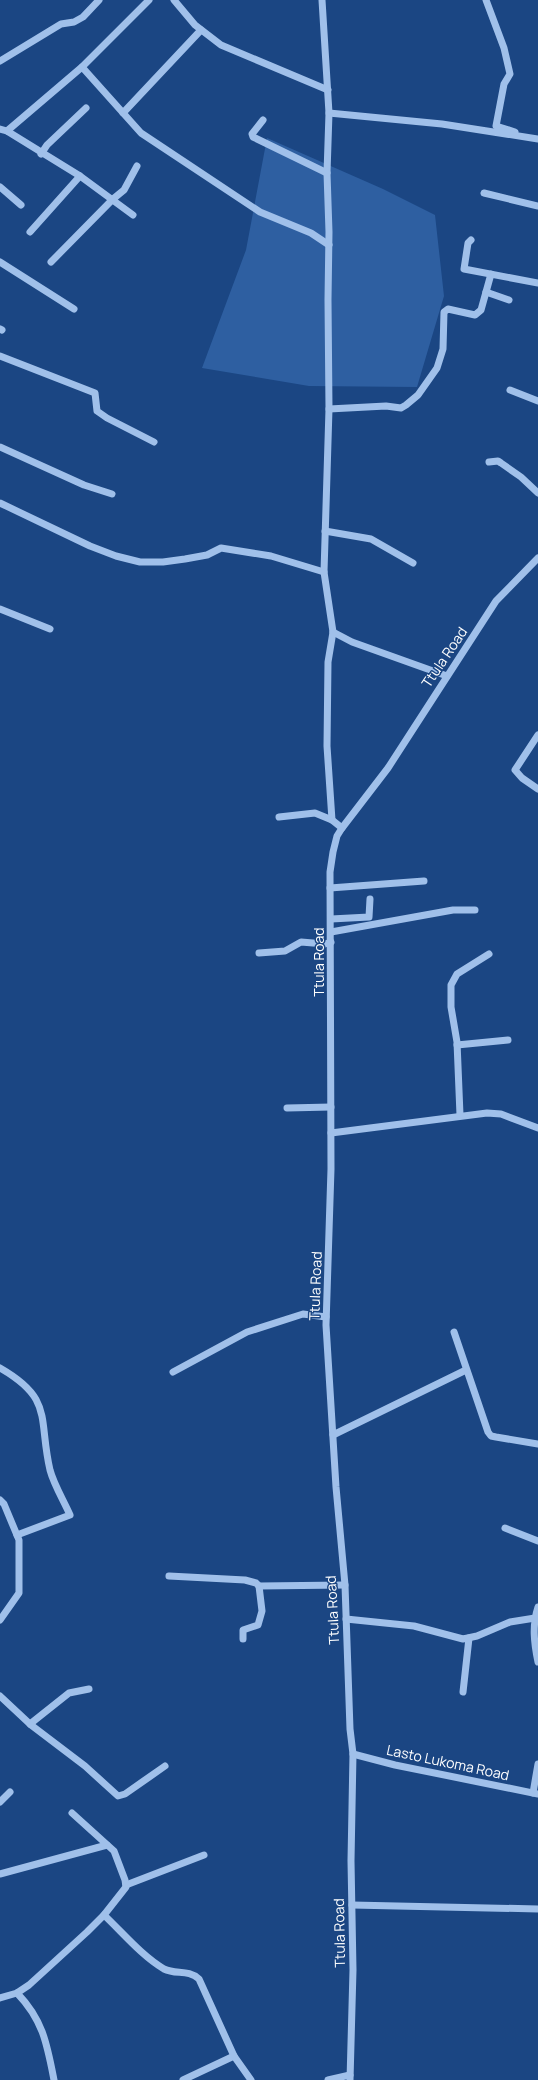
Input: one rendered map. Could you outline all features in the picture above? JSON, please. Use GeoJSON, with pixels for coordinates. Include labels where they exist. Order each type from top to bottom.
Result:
{"type":"FeatureCollection","features":[{"type":"Feature","properties":{"kind":"street"},"geometry":{"type":"LineString","coordinates":[[0,61],[61,24],[74,22],[83,17],[99,0]]}},
{"type":"Feature","properties":{"kind":"street"},"geometry":{"type":"LineString","coordinates":[[133,215],[80,176],[3,130],[82,67],[149,0]]}},
{"type":"Feature","properties":{"kind":"street"},"geometry":{"type":"LineString","coordinates":[[174,0],[201,30],[221,45],[328,90]]}},
{"type":"Feature","properties":{"kind":"street"},"geometry":{"type":"LineString","coordinates":[[322,0],[329,113],[327,173],[329,245],[329,409],[324,531],[324,572],[333,632],[328,662],[327,746],[332,820]]}},
{"type":"Feature","properties":{"kind":"street"},"geometry":{"type":"LineString","coordinates":[[486,0],[504,48],[510,74],[504,84],[496,126],[536,139]]}},
{"type":"Feature","properties":{"kind":"street"},"geometry":{"type":"LineString","coordinates":[[123,113],[201,30]]}},
{"type":"Feature","properties":{"kind":"street"},"geometry":{"type":"LineString","coordinates":[[82,67],[141,133],[260,212],[311,233],[329,245]]}},
{"type":"Feature","properties":{"kind":"street"},"geometry":{"type":"LineString","coordinates":[[41,154],[47,145],[86,108]]}},
{"type":"Feature","properties":{"kind":"street"},"geometry":{"type":"LineString","coordinates":[[329,113],[442,124],[536,139]]}},
{"type":"Feature","properties":{"kind":"street"},"geometry":{"type":"LineString","coordinates":[[263,120],[252,134],[253,137],[327,173]]}},
{"type":"Feature","properties":{"kind":"street"},"geometry":{"type":"LineString","coordinates":[[51,262],[112,199],[124,190],[137,166]]}},
{"type":"Feature","properties":{"kind":"street"},"geometry":{"type":"LineString","coordinates":[[30,232],[80,176]]}},
{"type":"Feature","properties":{"kind":"street"},"geometry":{"type":"LineString","coordinates":[[0,187],[21,205]]}},
{"type":"Feature","properties":{"kind":"street"},"geometry":{"type":"LineString","coordinates":[[484,193],[538,206]]}},
{"type":"Feature","properties":{"kind":"street"},"geometry":{"type":"LineString","coordinates":[[471,240],[468,243],[464,269],[538,283]]}},
{"type":"Feature","properties":{"kind":"street"},"geometry":{"type":"LineString","coordinates":[[0,262],[74,309]]}},
{"type":"Feature","properties":{"kind":"street"},"geometry":{"type":"LineString","coordinates":[[329,409],[386,406],[401,408],[406,405],[418,395],[437,368],[443,349],[444,312],[448,309],[475,315],[481,310],[491,274]]}},
{"type":"Feature","properties":{"kind":"street"},"geometry":{"type":"LineString","coordinates":[[486,292],[509,300]]}},
{"type":"Feature","properties":{"kind":"street"},"geometry":{"type":"LineString","coordinates":[[0,356],[95,393],[98,411],[107,418],[154,442]]}},
{"type":"Feature","properties":{"kind":"street"},"geometry":{"type":"LineString","coordinates":[[510,390],[538,401]]}},
{"type":"Feature","properties":{"kind":"street"},"geometry":{"type":"LineString","coordinates":[[0,447],[84,485],[112,494]]}},
{"type":"Feature","properties":{"kind":"street"},"geometry":{"type":"LineString","coordinates":[[489,462],[498,461],[521,477],[538,494]]}},
{"type":"Feature","properties":{"kind":"street"},"geometry":{"type":"LineString","coordinates":[[0,503],[90,546],[116,556],[140,562],[186,560],[206,555],[221,548],[271,556],[324,572]]}},
{"type":"Feature","properties":{"kind":"street"},"geometry":{"type":"LineString","coordinates":[[324,531],[371,539],[414,563]]}},
{"type":"Feature","properties":{"kind":"street","name":"Ttula Road"},"geometry":{"type":"LineString","coordinates":[[350,2077],[353,1970],[351,1815],[353,1754],[350,1729],[345,1585],[333,1435],[326,1317],[331,1206],[330,888],[333,852],[337,836],[342,828],[388,768],[496,602],[538,558]]}},
{"type":"Feature","properties":{"kind":"street"},"geometry":{"type":"LineString","coordinates":[[0,609],[50,629]]}},
{"type":"Feature","properties":{"kind":"street"},"geometry":{"type":"LineString","coordinates":[[333,632],[352,642],[447,676]]}},
{"type":"Feature","properties":{"kind":"street"},"geometry":{"type":"LineString","coordinates":[[538,735],[515,770],[522,778],[538,789]]}},
{"type":"Feature","properties":{"kind":"street"},"geometry":{"type":"LineString","coordinates":[[279,817],[315,813],[332,820],[342,828]]}},
{"type":"Feature","properties":{"kind":"street"},"geometry":{"type":"LineString","coordinates":[[330,888],[424,881]]}},
{"type":"Feature","properties":{"kind":"street"},"geometry":{"type":"LineString","coordinates":[[331,919],[369,917],[370,899]]}},
{"type":"Feature","properties":{"kind":"street"},"geometry":{"type":"LineString","coordinates":[[331,932],[453,910],[475,910]]}},
{"type":"Feature","properties":{"kind":"street"},"geometry":{"type":"LineString","coordinates":[[259,953],[284,951],[301,942],[324,944],[331,942]]}},
{"type":"Feature","properties":{"kind":"street"},"geometry":{"type":"LineString","coordinates":[[460,1115],[457,1045],[451,1007],[451,985],[457,974],[489,954]]}},
{"type":"Feature","properties":{"kind":"street"},"geometry":{"type":"LineString","coordinates":[[457,1045],[508,1040]]}},
{"type":"Feature","properties":{"kind":"street"},"geometry":{"type":"LineString","coordinates":[[287,1108],[331,1107]]}},
{"type":"Feature","properties":{"kind":"street"},"geometry":{"type":"LineString","coordinates":[[331,1133],[460,1115],[487,1113],[500,1114],[538,1128]]}},
{"type":"Feature","properties":{"kind":"street"},"geometry":{"type":"LineString","coordinates":[[173,1372],[247,1332],[303,1314],[326,1317]]}},
{"type":"Feature","properties":{"kind":"street"},"geometry":{"type":"LineString","coordinates":[[454,1332],[485,1426],[491,1436],[538,1444]]}},
{"type":"Feature","properties":{"kind":"street"},"geometry":{"type":"LineString","coordinates":[[0,1368],[19,1379],[36,1396],[44,1421],[50,1470],[70,1515],[16,1535]]}},
{"type":"Feature","properties":{"kind":"street"},"geometry":{"type":"LineString","coordinates":[[333,1435],[466,1370]]}},
{"type":"Feature","properties":{"kind":"street"},"geometry":{"type":"LineString","coordinates":[[0,1500],[4,1504],[19,1540],[19,1593],[0,1620]]}},
{"type":"Feature","properties":{"kind":"street"},"geometry":{"type":"LineString","coordinates":[[505,1528],[538,1541]]}},
{"type":"Feature","properties":{"kind":"street"},"geometry":{"type":"LineString","coordinates":[[169,1576],[245,1580],[256,1583],[259,1586],[345,1585]]}},
{"type":"Feature","properties":{"kind":"street"},"geometry":{"type":"LineString","coordinates":[[243,1639],[243,1630],[254,1627],[260,1621],[262,1611],[259,1586]]}},
{"type":"Feature","properties":{"kind":"street"},"geometry":{"type":"LineString","coordinates":[[538,1607],[534,1618],[535,1646],[538,1662]]}},
{"type":"Feature","properties":{"kind":"street"},"geometry":{"type":"LineString","coordinates":[[346,1619],[399,1624],[455,1638],[469,1638],[510,1622],[534,1618]]}},
{"type":"Feature","properties":{"kind":"street"},"geometry":{"type":"LineString","coordinates":[[463,1692],[469,1638]]}},
{"type":"Feature","properties":{"kind":"street"},"geometry":{"type":"LineString","coordinates":[[30,1724],[69,1693],[89,1689]]}},
{"type":"Feature","properties":{"kind":"street"},"geometry":{"type":"LineString","coordinates":[[0,1696],[30,1724],[85,1766],[118,1796],[124,1794],[165,1766]]}},
{"type":"Feature","properties":{"kind":"street","name":"Lasto Lukoma Road"},"geometry":{"type":"LineString","coordinates":[[353,1754],[402,1766],[535,1794]]}},
{"type":"Feature","properties":{"kind":"street"},"geometry":{"type":"LineString","coordinates":[[535,1794],[538,1764]]}},
{"type":"Feature","properties":{"kind":"street"},"geometry":{"type":"LineString","coordinates":[[0,1802],[10,1792]]}},
{"type":"Feature","properties":{"kind":"street"},"geometry":{"type":"LineString","coordinates":[[0,1998],[17,1993],[57,1960],[104,1915],[124,1890],[126,1885],[114,1851],[72,1813]]}},
{"type":"Feature","properties":{"kind":"street"},"geometry":{"type":"LineString","coordinates":[[0,1874],[107,1846]]}},
{"type":"Feature","properties":{"kind":"street"},"geometry":{"type":"LineString","coordinates":[[126,1885],[204,1855]]}},
{"type":"Feature","properties":{"kind":"street"},"geometry":{"type":"LineString","coordinates":[[352,1905],[538,1909]]}},
{"type":"Feature","properties":{"kind":"street"},"geometry":{"type":"LineString","coordinates":[[104,1915],[149,1958],[165,1969],[174,1973],[189,1973],[199,1979],[234,2056],[251,2080]]}},
{"type":"Feature","properties":{"kind":"street"},"geometry":{"type":"LineString","coordinates":[[17,1993],[32,2009],[40,2027],[54,2080]]}},
{"type":"Feature","properties":{"kind":"street"},"geometry":{"type":"LineString","coordinates":[[183,2080],[234,2056]]}},
{"type":"Feature","properties":{"kind":"street"},"geometry":{"type":"LineString","coordinates":[[328,2080],[350,2077]]}},
{"type":"Feature","properties":{"kind":"shaded area"},"geometry":{"type":"Polygon","coordinates":[[[267,138],[383,189],[435,215],[444,296],[417,387],[309,386],[202,368],[246,250],[267,138]]]}}]}
